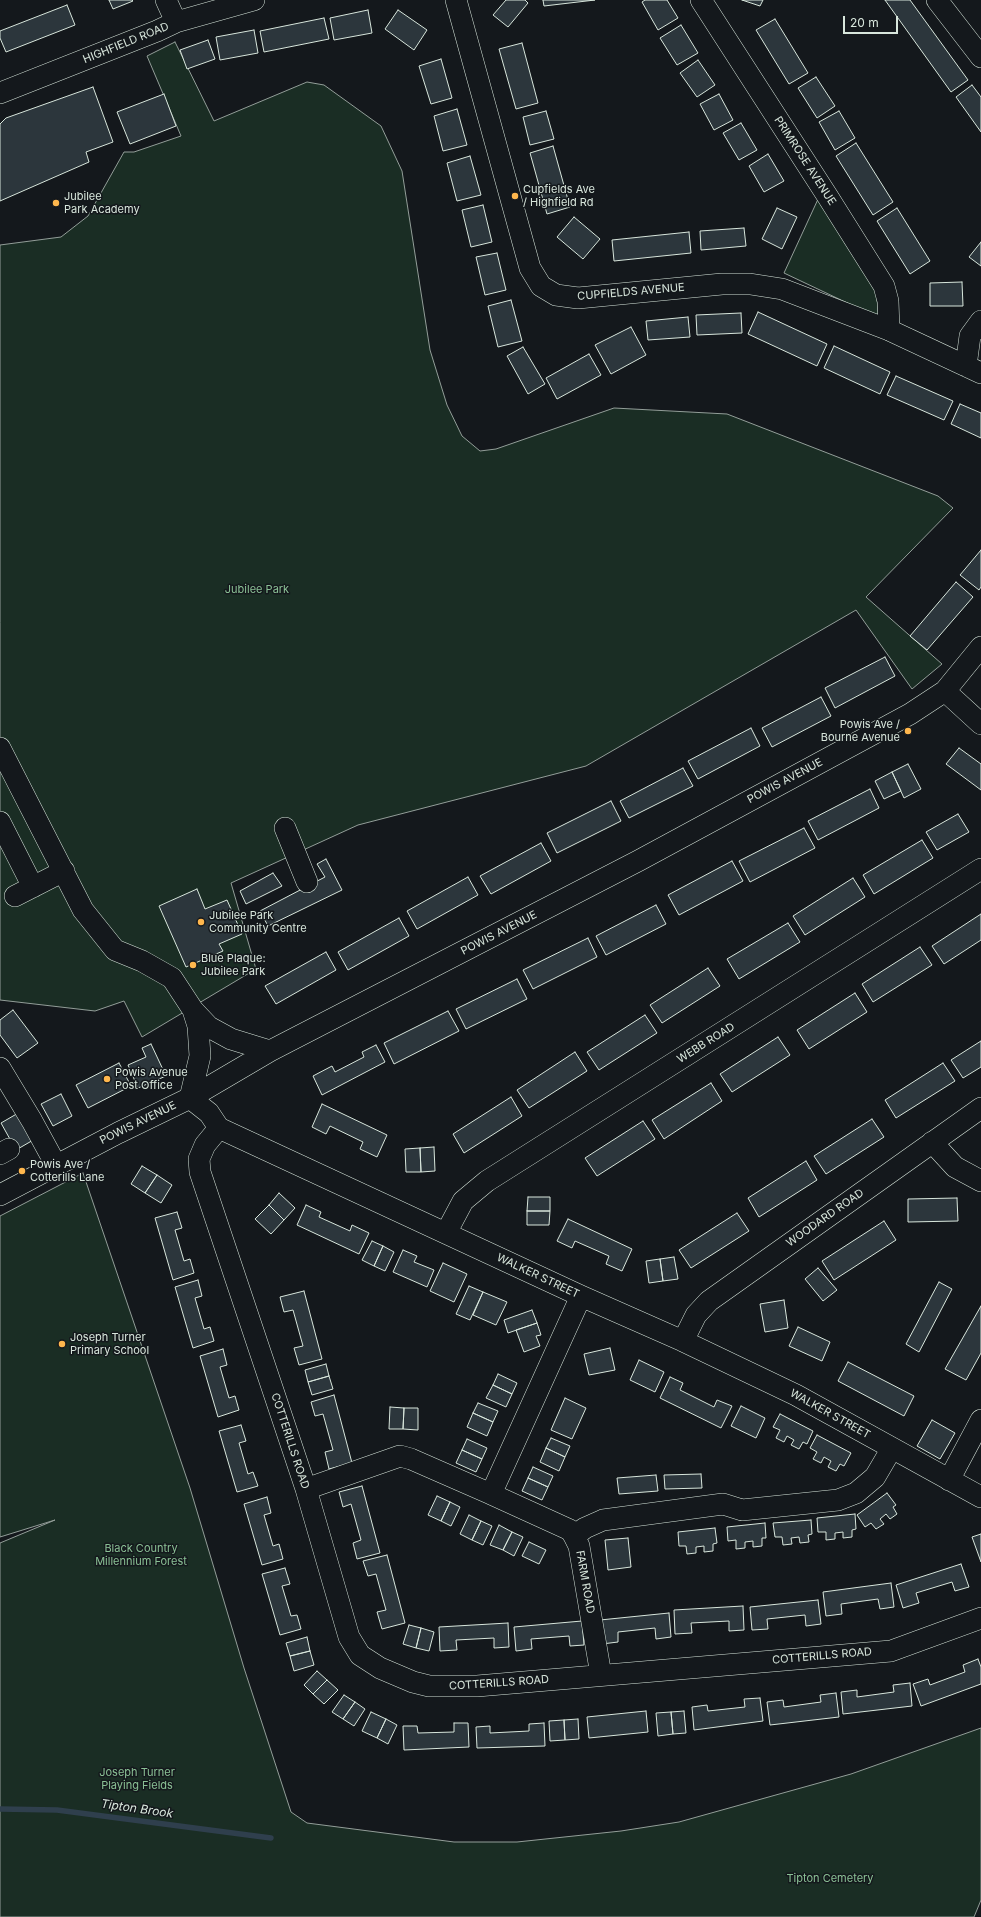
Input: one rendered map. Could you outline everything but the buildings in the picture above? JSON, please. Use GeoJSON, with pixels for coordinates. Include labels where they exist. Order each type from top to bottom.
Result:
{"type":"FeatureCollection","features":[{"type":"Feature","properties":{"kind":"street"},"geometry":{"type":"LineString","coordinates":[[166,0],[176,22]]}},
{"type":"Feature","properties":{"kind":"street","name":"HIGHFIELD ROAD"},"geometry":{"type":"LineString","coordinates":[[0,93],[157,31],[176,22],[249,0]]}},
{"type":"Feature","properties":{"kind":"street","name":"CUPFIELDS AVENUE"},"geometry":{"type":"LineString","coordinates":[[456,0],[530,268],[541,286],[556,295],[578,298],[722,284],[750,284],[782,289],[889,330],[974,369]]}},
{"type":"Feature","properties":{"kind":"street","name":"PRIMROSE AVENUE"},"geometry":{"type":"LineString","coordinates":[[700,0],[824,190],[884,286],[888,301],[889,330]]}},
{"type":"Feature","properties":{"kind":"street"},"geometry":{"type":"LineString","coordinates":[[937,0],[981,56]]}},
{"type":"Feature","properties":{"kind":"street"},"geometry":{"type":"LineString","coordinates":[[974,369],[970,336],[981,321]]}},
{"type":"Feature","properties":{"kind":"street","name":"POWIS AVENUE"},"geometry":{"type":"LineString","coordinates":[[0,1195],[56,1165],[190,1098],[270,1051],[638,861],[910,714],[945,691],[981,647]]}},
{"type":"Feature","properties":{"kind":"street"},"geometry":{"type":"LineString","coordinates":[[945,691],[981,724]]}},
{"type":"Feature","properties":{"kind":"street"},"geometry":{"type":"LineString","coordinates":[[0,748],[83,910],[115,950],[142,961],[172,978],[192,1010],[198,1026],[200,1056],[190,1098]]}},
{"type":"Feature","properties":{"kind":"street"},"geometry":{"type":"LineString","coordinates":[[0,822],[33,887]]}},
{"type":"Feature","properties":{"kind":"street"},"geometry":{"type":"LineString","coordinates":[[285,828],[307,882]]}},
{"type":"Feature","properties":{"kind":"street","name":"WEBB ROAD"},"geometry":{"type":"LineString","coordinates":[[446,1232],[464,1201],[487,1181],[981,869]]}},
{"type":"Feature","properties":{"kind":"street"},"geometry":{"type":"LineString","coordinates":[[15,896],[64,871]]}},
{"type":"Feature","properties":{"kind":"street"},"geometry":{"type":"LineString","coordinates":[[192,1010],[209,1026],[231,1039],[270,1051]]}},
{"type":"Feature","properties":{"kind":"street"},"geometry":{"type":"LineString","coordinates":[[0,1068],[32,1121],[56,1165]]}},
{"type":"Feature","properties":{"kind":"street","name":"WALKER STREET"},"geometry":{"type":"LineString","coordinates":[[190,1098],[209,1113],[219,1128],[446,1232],[581,1296],[683,1341],[796,1395],[981,1497]]}},
{"type":"Feature","properties":{"kind":"street","name":"WOODARD ROAD"},"geometry":{"type":"LineString","coordinates":[[683,1341],[696,1315],[709,1300],[981,1108]]}},
{"type":"Feature","properties":{"kind":"street","name":"COTTERILLS ROAD"},"geometry":{"type":"LineString","coordinates":[[219,1128],[205,1146],[199,1159],[200,1172],[306,1489],[349,1637],[360,1655],[380,1668],[412,1682],[429,1686],[477,1686],[891,1651],[981,1618]]}},
{"type":"Feature","properties":{"kind":"street"},"geometry":{"type":"LineString","coordinates":[[932,1142],[955,1167],[981,1181]]}},
{"type":"Feature","properties":{"kind":"street"},"geometry":{"type":"LineString","coordinates":[[491,1494],[581,1296]]}},
{"type":"Feature","properties":{"kind":"street"},"geometry":{"type":"LineString","coordinates":[[949,1480],[981,1420]]}},
{"type":"Feature","properties":{"kind":"street"},"geometry":{"type":"LineString","coordinates":[[574,1536],[585,1528],[603,1520],[723,1504],[742,1510],[838,1500],[856,1493],[875,1477],[892,1448]]}},
{"type":"Feature","properties":{"kind":"street","name":"FARM ROAD"},"geometry":{"type":"LineString","coordinates":[[306,1489],[400,1456],[411,1459],[570,1530],[579,1546],[601,1675]]}},
{"type":"Feature","properties":{"kind":"green space","name":"Jubilee Park"},"geometry":{"type":"Polygon","coordinates":[[[175,42],[214,121],[307,82],[324,85],[381,126],[402,171],[430,350],[447,405],[462,436],[480,451],[496,449],[614,408],[727,414],[938,496],[953,508],[866,597],[942,664],[912,689],[856,610],[586,766],[358,825],[231,883],[256,969],[142,1037],[124,1001],[95,1011],[0,1000],[0,245],[61,237],[88,216],[124,152],[134,152],[181,136],[147,56],[175,42]]]}},
{"type":"Feature","properties":{"kind":"green space"},"geometry":{"type":"Polygon","coordinates":[[[819,197],[876,290],[879,318],[784,273],[819,197]]]}},
{"type":"Feature","properties":{"kind":"green space","name":"Joseph Turner Playing Fields"},"geometry":{"type":"Polygon","coordinates":[[[83,1173],[190,1488],[244,1668],[291,1812],[307,1823],[454,1842],[517,1842],[621,1831],[679,1822],[851,1774],[981,1728],[981,1900],[974,1917],[0,1917],[0,1543],[55,1520],[0,1537],[0,1216],[83,1173]]]}},
{"type":"Feature","properties":{"kind":"waterway","name":"Tipton Brook"},"geometry":{"type":"LineString","coordinates":[[0,1809],[57,1810],[271,1838]]}},
{"type":"Feature","properties":{"kind":"place","name":"Cupfields Ave / Highfield Rd"},"geometry":{"type":"Point","coordinates":[515,196]}},
{"type":"Feature","properties":{"kind":"place","name":"Jubilee Park Academy"},"geometry":{"type":"Point","coordinates":[56,203]}},
{"type":"Feature","properties":{"kind":"place","name":"Powis Ave / Bourne Avenue"},"geometry":{"type":"Point","coordinates":[908,731]}},
{"type":"Feature","properties":{"kind":"place","name":"Jubilee Park Community Centre"},"geometry":{"type":"Point","coordinates":[201,922]}},
{"type":"Feature","properties":{"kind":"place","name":"Blue Plaque: Jubilee Park"},"geometry":{"type":"Point","coordinates":[193,965]}},
{"type":"Feature","properties":{"kind":"place","name":"Powis Avenue Post Office"},"geometry":{"type":"Point","coordinates":[107,1079]}},
{"type":"Feature","properties":{"kind":"place","name":"Powis Ave / Cotterills Lane"},"geometry":{"type":"Point","coordinates":[22,1171]}},
{"type":"Feature","properties":{"kind":"place","name":"Joseph Turner Primary School"},"geometry":{"type":"Point","coordinates":[62,1344]}},
{"type":"Feature","properties":{"kind":"park label","name":"Black Country Millennium Forest"},"geometry":{"type":"Point","coordinates":[141,1555]}},
{"type":"Feature","properties":{"kind":"park label","name":"Tipton Cemetery"},"geometry":{"type":"Point","coordinates":[830,1879]}}]}
